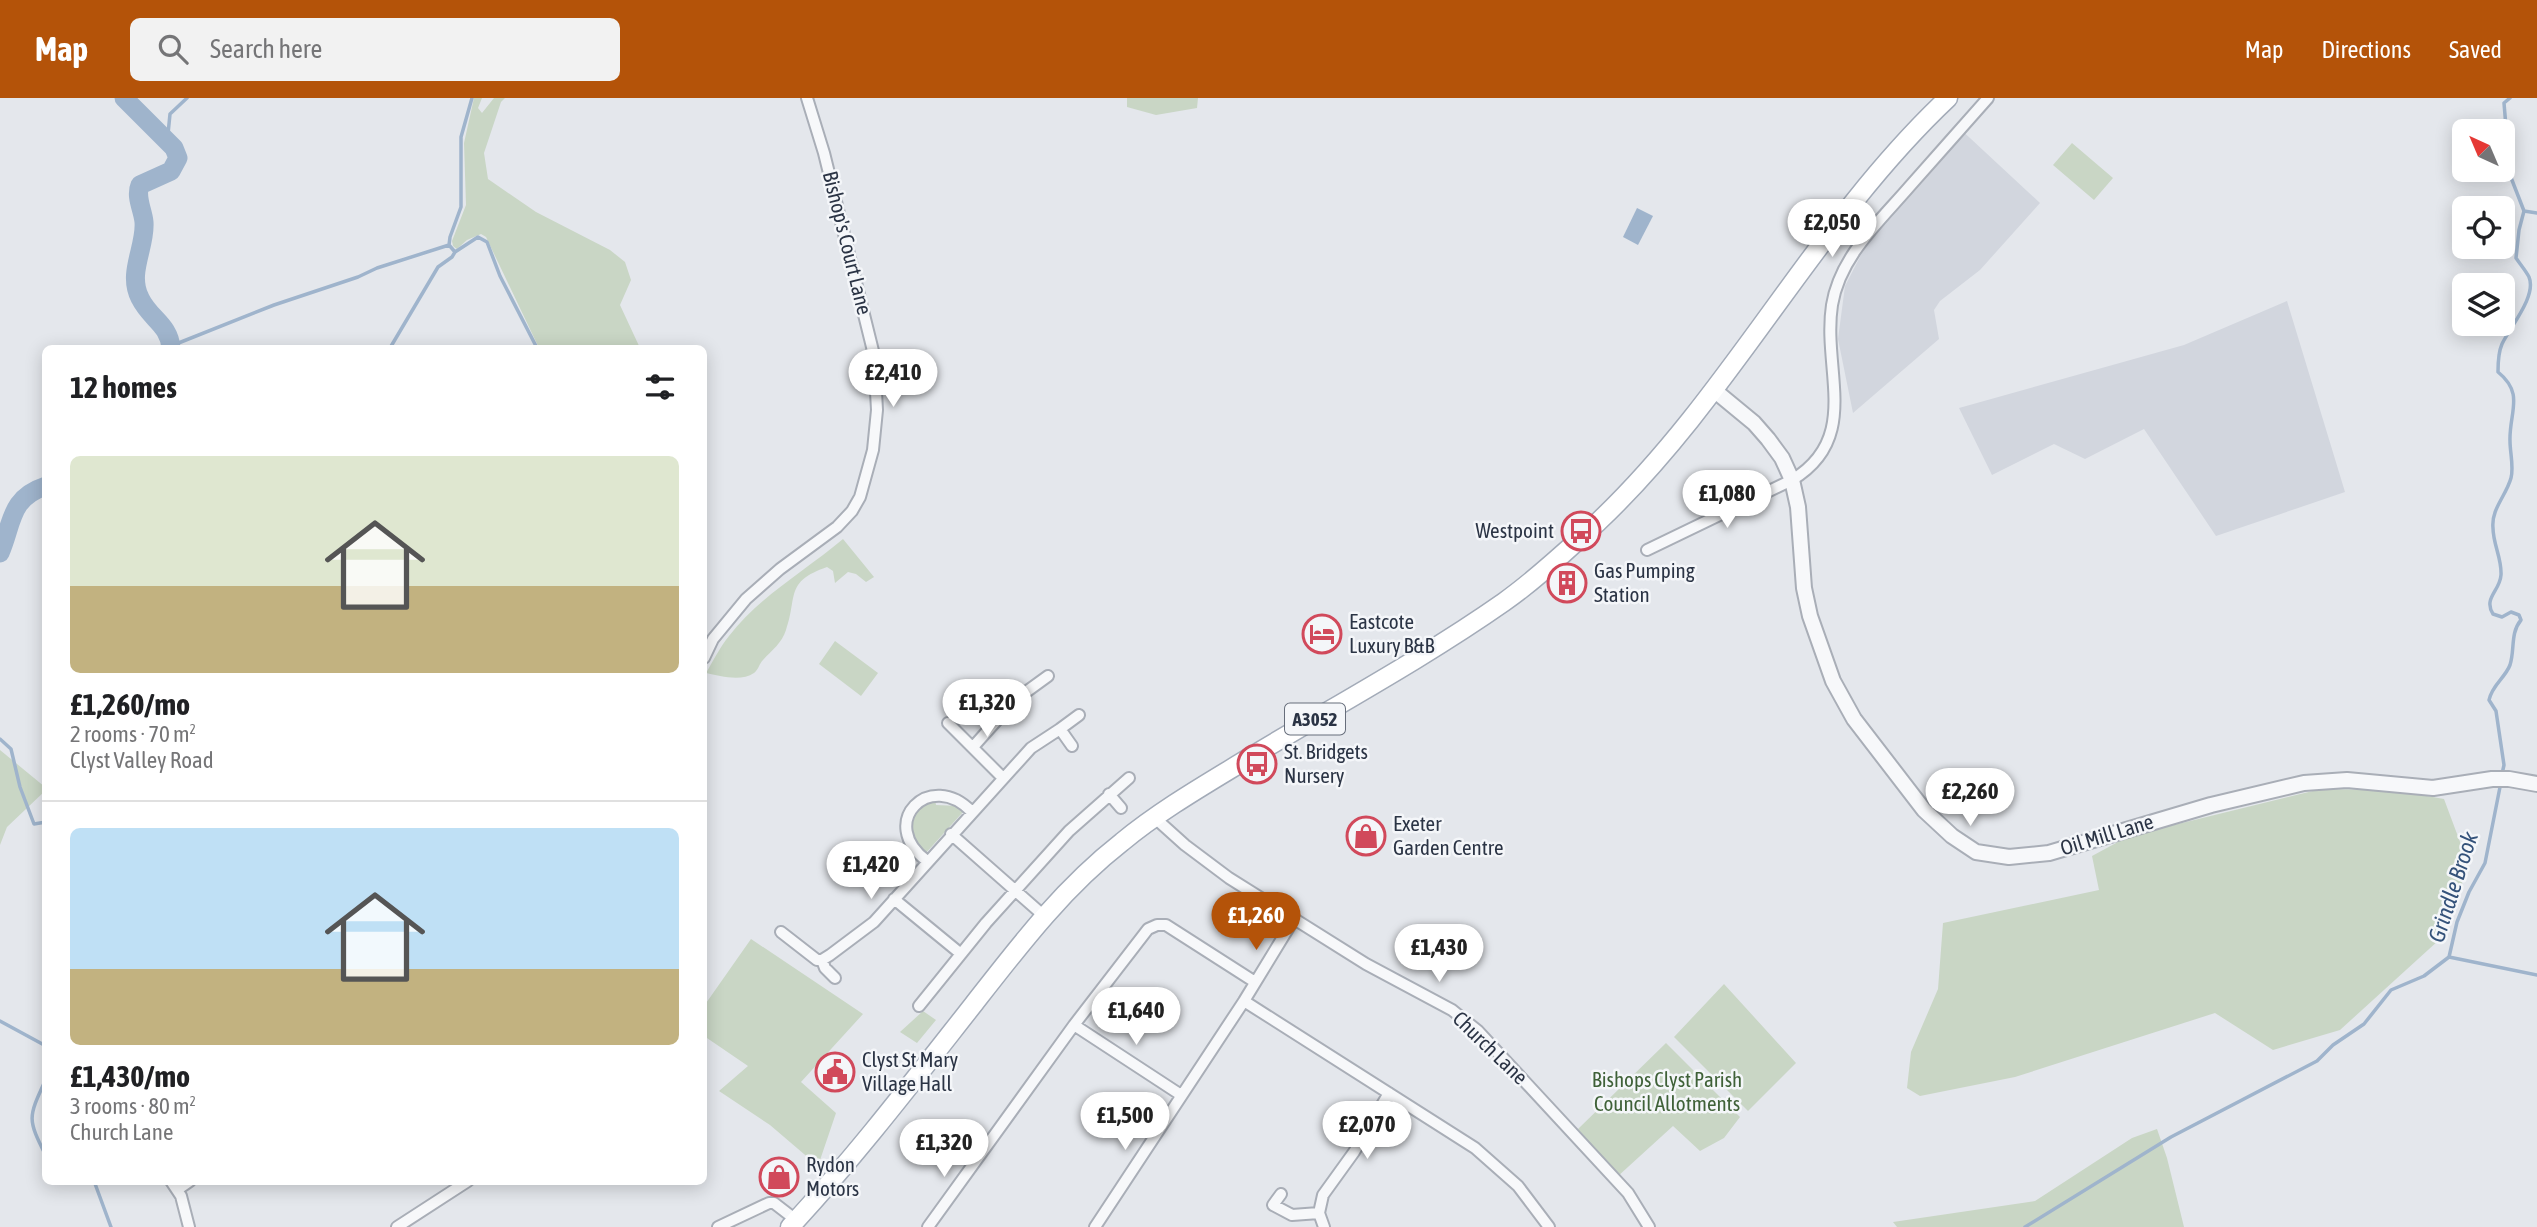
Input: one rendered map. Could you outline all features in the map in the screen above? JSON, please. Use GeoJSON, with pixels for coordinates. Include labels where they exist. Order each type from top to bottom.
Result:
{"type":"FeatureCollection","features":[{"type":"Feature","properties":{"kind":"main road","name":"A3052"},"geometry":{"type":"LineString","coordinates":[[793,1224],[894,1105],[1043,915],[1123,840],[1191,793],[1414,661],[1508,599],[1576,543],[1620,500],[1714,390],[1794,279],[1881,168],[1948,98]]}},
{"type":"Feature","properties":{"kind":"street","name":"Bishop's Court Lane"},"geometry":{"type":"LineString","coordinates":[[707,652],[713,639],[752,593],[837,527],[852,511],[860,497],[873,450],[877,410],[874,355],[824,153],[807,98]]}},
{"type":"Feature","properties":{"kind":"street"},"geometry":{"type":"LineString","coordinates":[[1647,550],[1792,480],[1816,463],[1830,439],[1833,424],[1834,376],[1830,341],[1832,305],[1839,281],[1858,246],[1988,98]]}},
{"type":"Feature","properties":{"kind":"street","name":"Oil Mill Lane"},"geometry":{"type":"LineString","coordinates":[[1714,390],[1754,423],[1768,439],[1782,458],[1792,480],[1798,507],[1804,589],[1810,616],[1833,681],[1854,719],[1910,794],[1952,836],[1976,852],[2009,857],[2049,853],[2175,815],[2304,782],[2347,780],[2433,788],[2492,779],[2537,784]]}},
{"type":"Feature","properties":{"kind":"street"},"geometry":{"type":"LineString","coordinates":[[973,747],[1014,700],[1048,676]]}},
{"type":"Feature","properties":{"kind":"street"},"geometry":{"type":"LineString","coordinates":[[781,932],[817,960],[822,960],[874,922],[1031,748],[1079,715]]}},
{"type":"Feature","properties":{"kind":"street"},"geometry":{"type":"LineString","coordinates":[[948,723],[1003,778]]}},
{"type":"Feature","properties":{"kind":"street"},"geometry":{"type":"LineString","coordinates":[[1060,729],[1072,746]]}},
{"type":"Feature","properties":{"kind":"street"},"geometry":{"type":"LineString","coordinates":[[919,1006],[986,923],[1069,831],[1129,778]]}},
{"type":"Feature","properties":{"kind":"street"},"geometry":{"type":"LineString","coordinates":[[1109,794],[1121,807]]}},
{"type":"Feature","properties":{"kind":"street"},"geometry":{"type":"LineString","coordinates":[[927,861],[915,850],[907,836],[907,819],[914,806],[928,797],[940,795],[960,800],[972,812]]}},
{"type":"Feature","properties":{"kind":"street","name":"Church Lane"},"geometry":{"type":"LineString","coordinates":[[1155,818],[1229,878],[1366,964],[1452,1010],[1478,1031],[1628,1193],[1649,1227]]}},
{"type":"Feature","properties":{"kind":"street"},"geometry":{"type":"LineString","coordinates":[[951,834],[1043,915]]}},
{"type":"Feature","properties":{"kind":"street"},"geometry":{"type":"LineString","coordinates":[[894,899],[961,954]]}},
{"type":"Feature","properties":{"kind":"street"},"geometry":{"type":"LineString","coordinates":[[1096,1227],[1244,1001],[1294,919]]}},
{"type":"Feature","properties":{"kind":"street"},"geometry":{"type":"LineString","coordinates":[[928,1227],[1147,929],[1167,925],[1255,982]]}},
{"type":"Feature","properties":{"kind":"street"},"geometry":{"type":"LineString","coordinates":[[822,960],[825,968],[835,978]]}},
{"type":"Feature","properties":{"kind":"street"},"geometry":{"type":"LineString","coordinates":[[1244,1001],[1438,1123],[1500,1168],[1518,1186],[1549,1227]]}},
{"type":"Feature","properties":{"kind":"street"},"geometry":{"type":"LineString","coordinates":[[1074,1025],[1181,1095]]}},
{"type":"Feature","properties":{"kind":"street"},"geometry":{"type":"LineString","coordinates":[[1324,1227],[1319,1213],[1323,1195],[1354,1152],[1389,1093]]}},
{"type":"Feature","properties":{"kind":"street"},"geometry":{"type":"LineString","coordinates":[[397,1227],[462,1185]]}},
{"type":"Feature","properties":{"kind":"street"},"geometry":{"type":"LineString","coordinates":[[174,1186],[188,1227]]}},
{"type":"Feature","properties":{"kind":"street"},"geometry":{"type":"LineString","coordinates":[[1281,1194],[1271,1209],[1292,1215],[1319,1213]]}},
{"type":"Feature","properties":{"kind":"street"},"geometry":{"type":"LineString","coordinates":[[719,1227],[769,1203],[774,1203],[793,1224]]}},
{"type":"Feature","properties":{"kind":"shaded area"},"geometry":{"type":"Polygon","coordinates":[[[1956,125],[2040,203],[1980,270],[1940,301],[1934,310],[1939,339],[1853,413],[1838,339],[1845,286],[1863,251],[1856,236],[1956,125]]]}},
{"type":"Feature","properties":{"kind":"shaded area"},"geometry":{"type":"Polygon","coordinates":[[[2287,301],[2345,492],[2216,536],[2144,429],[2085,459],[2054,444],[1992,475],[1959,408],[2184,345],[2287,301]]]}},
{"type":"Feature","properties":{"kind":"green space"},"geometry":{"type":"Polygon","coordinates":[[[474,98],[482,98],[478,108],[482,113],[494,98],[505,98],[501,102],[484,153],[488,179],[536,212],[610,250],[625,262],[631,280],[620,305],[639,345],[538,345],[486,237],[481,234],[467,240],[457,249],[453,246],[452,241],[466,205],[464,143],[474,98]]]}},
{"type":"Feature","properties":{"kind":"green space"},"geometry":{"type":"Polygon","coordinates":[[[1127,98],[1198,98],[1197,108],[1156,115],[1127,107],[1127,98]]]}},
{"type":"Feature","properties":{"kind":"green space"},"geometry":{"type":"Polygon","coordinates":[[[2072,143],[2113,178],[2094,200],[2053,165],[2072,143]]]}},
{"type":"Feature","properties":{"kind":"green space"},"geometry":{"type":"Polygon","coordinates":[[[843,539],[874,577],[866,582],[856,574],[848,572],[835,583],[833,571],[827,567],[813,573],[798,585],[784,635],[756,671],[749,676],[737,678],[707,673],[726,640],[741,622],[783,584],[843,539]]]}},
{"type":"Feature","properties":{"kind":"green space"},"geometry":{"type":"Polygon","coordinates":[[[835,641],[878,673],[861,696],[819,664],[835,641]]]}},
{"type":"Feature","properties":{"kind":"green space"},"geometry":{"type":"Polygon","coordinates":[[[0,750],[42,785],[42,794],[7,827],[0,845],[0,750]]]}},
{"type":"Feature","properties":{"kind":"green space"},"geometry":{"type":"Polygon","coordinates":[[[2321,789],[2393,790],[2444,799],[2466,858],[2461,891],[2439,940],[2340,1030],[2273,1050],[2215,1013],[2015,1077],[1920,1096],[1907,1088],[1911,1052],[1938,989],[1943,923],[2099,890],[2092,856],[2129,836],[2321,789]]]}},
{"type":"Feature","properties":{"kind":"green space"},"geometry":{"type":"Polygon","coordinates":[[[935,799],[936,805],[959,806],[963,812],[925,854],[920,852],[909,826],[914,811],[935,799]]]}},
{"type":"Feature","properties":{"kind":"green space"},"geometry":{"type":"Polygon","coordinates":[[[751,939],[863,1014],[801,1082],[836,1113],[818,1166],[770,1125],[719,1091],[748,1066],[707,1038],[707,1002],[751,939]]]}},
{"type":"Feature","properties":{"kind":"green space"},"geometry":{"type":"Polygon","coordinates":[[[1724,984],[1796,1063],[1748,1111],[1674,1037],[1724,984]]]}},
{"type":"Feature","properties":{"kind":"green space"},"geometry":{"type":"Polygon","coordinates":[[[923,1011],[936,1020],[917,1043],[900,1032],[923,1011]]]}},
{"type":"Feature","properties":{"kind":"green space","name":"Bishops Clyst Parish Council Allotments"},"geometry":{"type":"Polygon","coordinates":[[[1666,1043],[1740,1117],[1724,1138],[1700,1151],[1673,1126],[1617,1177],[1578,1129],[1666,1043]]]}},
{"type":"Feature","properties":{"kind":"green space"},"geometry":{"type":"Polygon","coordinates":[[[2157,1129],[2184,1227],[1897,1227],[1893,1222],[2035,1201],[2132,1138],[2157,1129]]]}},
{"type":"Feature","properties":{"kind":"water"},"geometry":{"type":"Polygon","coordinates":[[[1637,208],[1653,216],[1638,245],[1623,237],[1637,208]]]}},
{"type":"Feature","properties":{"kind":"waterway"},"geometry":{"type":"LineString","coordinates":[[124,98],[174,148],[178,158],[171,171],[140,185],[138,194],[144,231],[136,270],[137,289],[144,305],[167,333],[171,345]]}},
{"type":"Feature","properties":{"kind":"waterway"},"geometry":{"type":"LineString","coordinates":[[165,139],[170,114],[187,98]]}},
{"type":"Feature","properties":{"kind":"waterway"},"geometry":{"type":"LineString","coordinates":[[392,345],[438,267],[455,252],[449,245],[461,207],[461,137],[472,98]]}},
{"type":"Feature","properties":{"kind":"waterway","name":"Grindle Brook"},"geometry":{"type":"LineString","coordinates":[[2502,774],[2504,765],[2496,711],[2489,700],[2510,665],[2515,630],[2521,620],[2519,615],[2511,612],[2502,617],[2493,614],[2490,608],[2501,575],[2493,521],[2496,509],[2509,485],[2512,469],[2510,431],[2513,396],[2511,388],[2498,372],[2498,362],[2502,344],[2522,311],[2530,285],[2529,277],[2516,258],[2524,211],[2510,175],[2504,103],[2510,98]]}},
{"type":"Feature","properties":{"kind":"waterway"},"geometry":{"type":"LineString","coordinates":[[2524,211],[2537,213]]}},
{"type":"Feature","properties":{"kind":"waterway"},"geometry":{"type":"LineString","coordinates":[[455,252],[478,237],[487,242],[500,276],[535,345]]}},
{"type":"Feature","properties":{"kind":"waterway"},"geometry":{"type":"LineString","coordinates":[[174,345],[274,305],[449,245]]}},
{"type":"Feature","properties":{"kind":"waterway"},"geometry":{"type":"LineString","coordinates":[[0,553],[19,505],[25,497],[42,488]]}},
{"type":"Feature","properties":{"kind":"waterway"},"geometry":{"type":"LineString","coordinates":[[0,739],[11,749],[20,787],[34,824],[42,823]]}},
{"type":"Feature","properties":{"kind":"waterway","name":"Grindle Brook"},"geometry":{"type":"LineString","coordinates":[[2025,1227],[2171,1137],[2317,1061],[2333,1045],[2364,1024],[2391,990],[2424,976],[2449,957],[2457,922],[2485,863],[2501,782]]}},
{"type":"Feature","properties":{"kind":"waterway"},"geometry":{"type":"LineString","coordinates":[[2449,957],[2537,975]]}},
{"type":"Feature","properties":{"kind":"waterway"},"geometry":{"type":"LineString","coordinates":[[0,1021],[42,1044]]}},
{"type":"Feature","properties":{"kind":"waterway"},"geometry":{"type":"LineString","coordinates":[[42,1088],[32,1118],[42,1148]]}},
{"type":"Feature","properties":{"kind":"waterway"},"geometry":{"type":"LineString","coordinates":[[95,1185],[111,1227]]}},
{"type":"Feature","properties":{"kind":"place","name":"Westpoint"},"geometry":{"type":"Point","coordinates":[1581,531]}},
{"type":"Feature","properties":{"kind":"place","name":"Gas Pumping Station"},"geometry":{"type":"Point","coordinates":[1567,583]}},
{"type":"Feature","properties":{"kind":"place","name":"Eastcote Luxury B&B"},"geometry":{"type":"Point","coordinates":[1322,634]}},
{"type":"Feature","properties":{"kind":"place","name":"St. Bridgets Nursery"},"geometry":{"type":"Point","coordinates":[1257,764]}},
{"type":"Feature","properties":{"kind":"place","name":"Exeter Garden Centre"},"geometry":{"type":"Point","coordinates":[1366,836]}},
{"type":"Feature","properties":{"kind":"place","name":"Clyst St Mary Village Hall"},"geometry":{"type":"Point","coordinates":[835,1072]}},
{"type":"Feature","properties":{"kind":"place","name":"Rydon Motors"},"geometry":{"type":"Point","coordinates":[779,1177]}}]}
